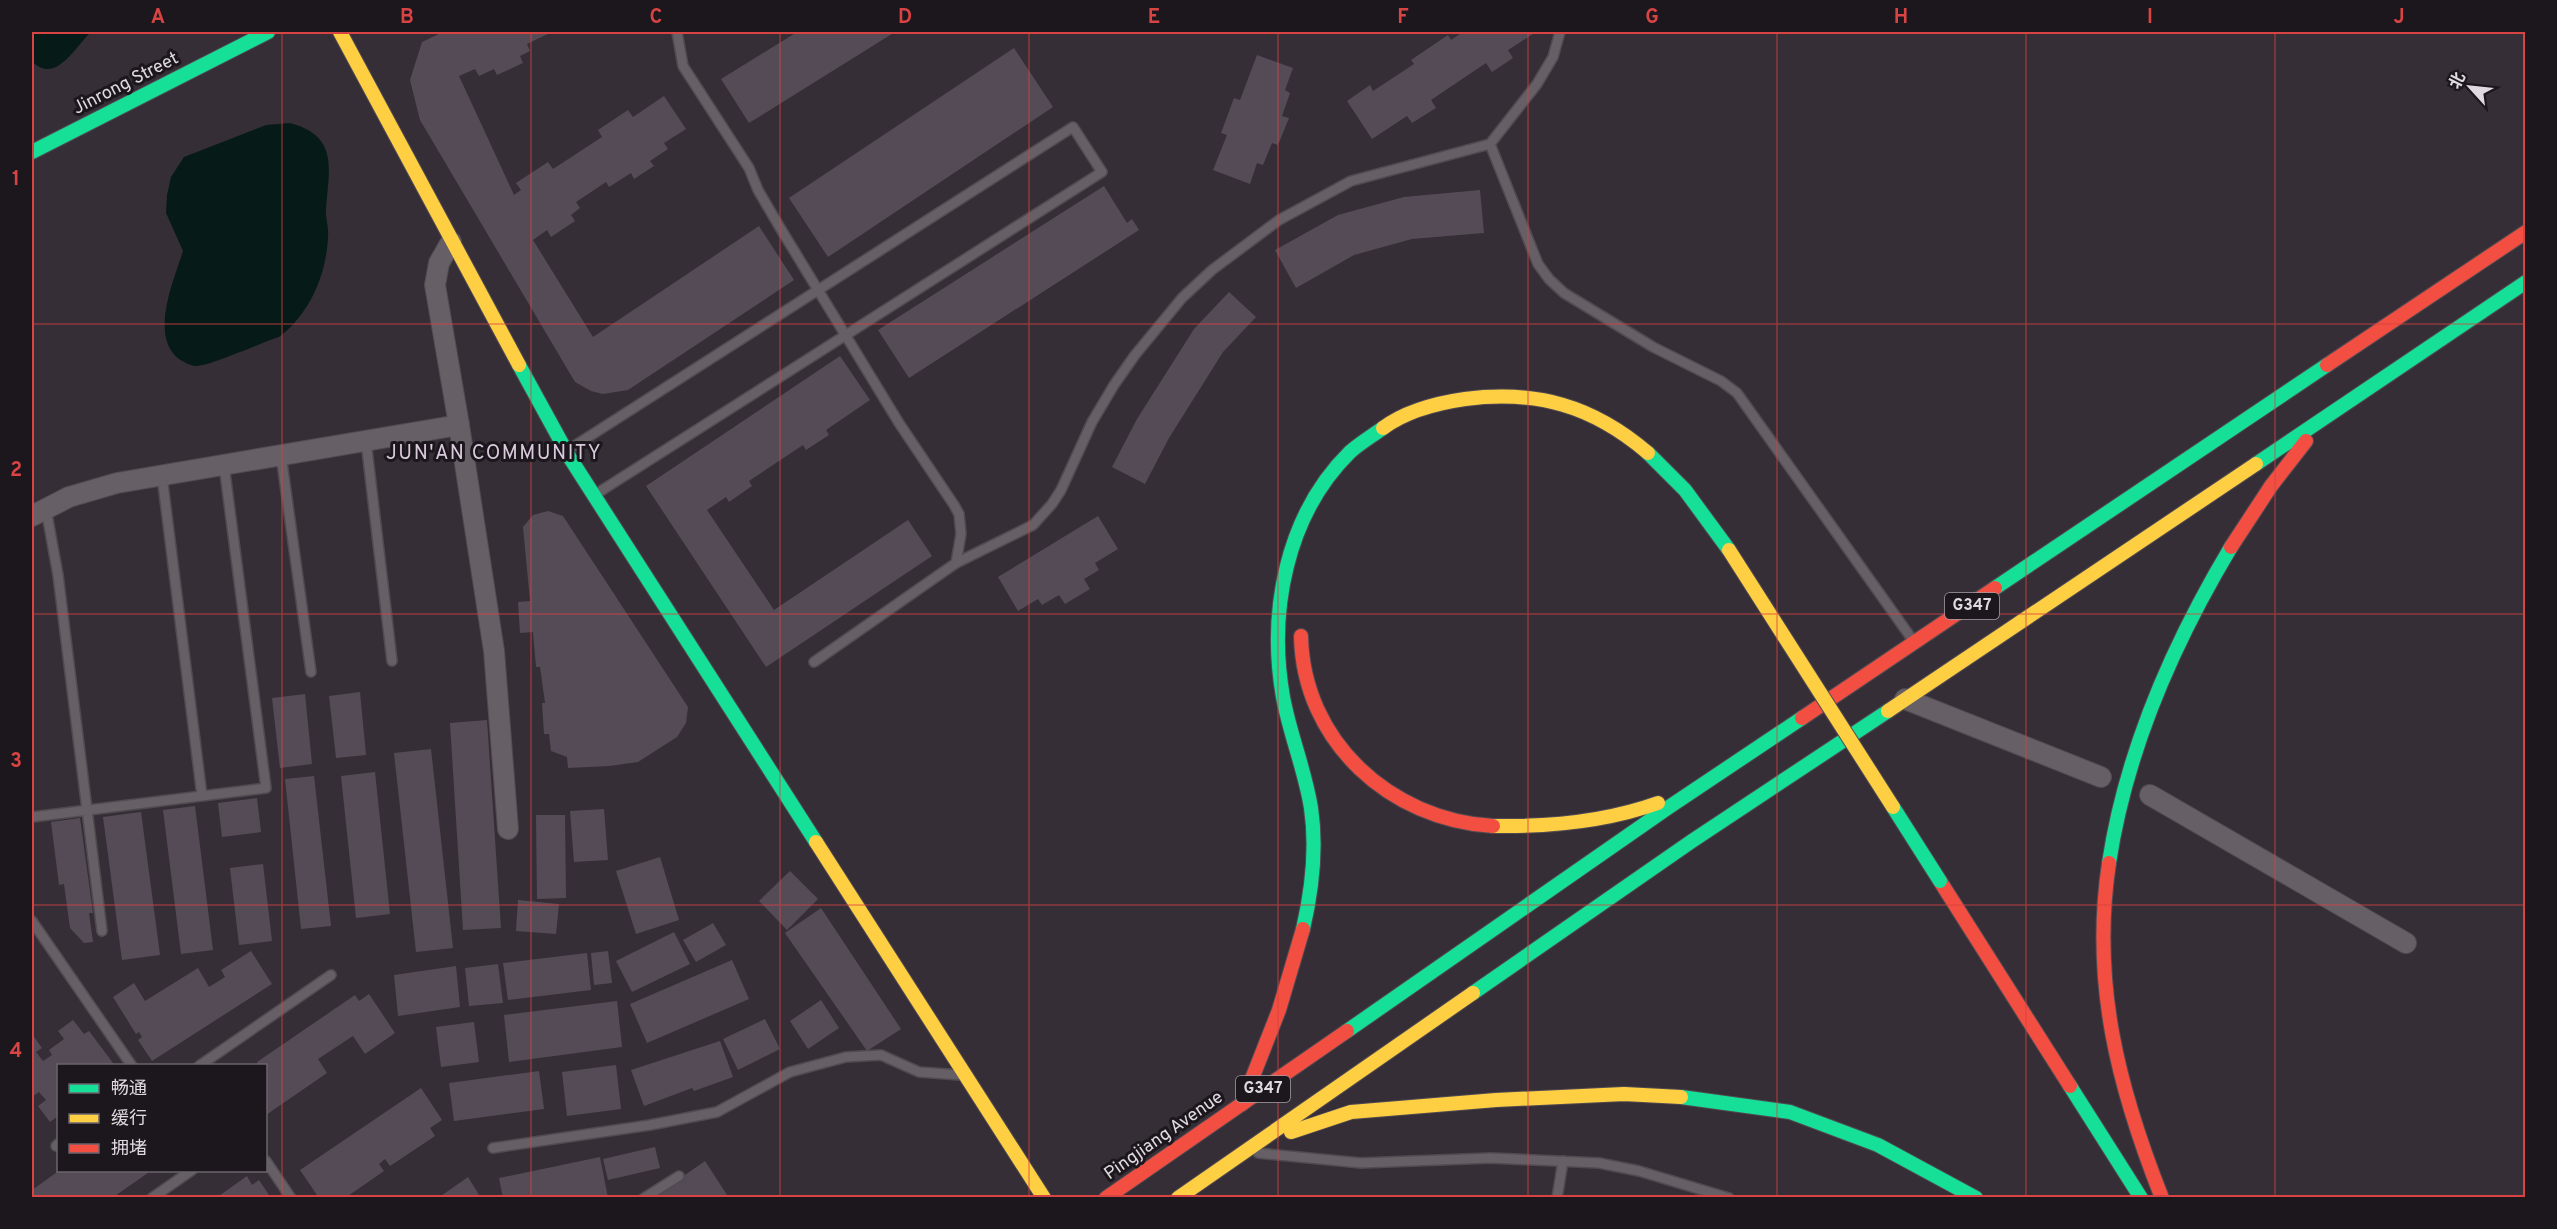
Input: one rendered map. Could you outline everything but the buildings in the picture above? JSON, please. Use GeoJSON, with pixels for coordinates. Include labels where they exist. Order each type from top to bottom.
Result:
{"type":"FeatureCollection","features":[{"type":"Feature","properties":{"kind":"main road","name":"Jinrong Street"},"geometry":{"type":"LineString","coordinates":[[32,152],[268,32]]}},
{"type":"Feature","properties":{"kind":"main road"},"geometry":{"type":"LineString","coordinates":[[340,32],[451,242],[566,451],[1044,1197]]}},
{"type":"Feature","properties":{"kind":"main road","name":"G347"},"geometry":{"type":"LineString","coordinates":[[1696,789],[1916,644],[2526,232]]}},
{"type":"Feature","properties":{"kind":"main road","name":"G347"},"geometry":{"type":"LineString","coordinates":[[1178,1197],[1692,841],[2526,282]]}},
{"type":"Feature","properties":{"kind":"main road"},"geometry":{"type":"LineString","coordinates":[[1242,1104],[1288,982],[1301,939],[1312,876],[1313,817],[1305,774],[1283,694],[1279,649],[1284,581],[1298,526],[1314,496],[1337,465],[1357,446],[1380,430],[1432,405],[1486,395],[1510,395],[1552,401],[1590,415],[1645,449],[1689,492],[1729,550],[2141,1197]]}},
{"type":"Feature","properties":{"kind":"main road"},"geometry":{"type":"LineString","coordinates":[[2163,1197],[2146,1159],[2119,1073],[2104,973],[2102,922],[2106,883],[2118,815],[2150,710],[2194,614],[2249,518],[2300,448],[2327,416]]}},
{"type":"Feature","properties":{"kind":"main road"},"geometry":{"type":"LineString","coordinates":[[1302,627],[1301,648],[1306,688],[1318,715],[1335,740],[1352,761],[1392,796],[1432,815],[1451,821],[1490,827],[1573,823],[1632,813],[1696,789]]}},
{"type":"Feature","properties":{"kind":"main road"},"geometry":{"type":"LineString","coordinates":[[1799,701],[1837,761]]}},
{"type":"Feature","properties":{"kind":"main road","name":"Pingjiang Avenue"},"geometry":{"type":"LineString","coordinates":[[1106,1197],[1696,789]]}},
{"type":"Feature","properties":{"kind":"main road"},"geometry":{"type":"LineString","coordinates":[[1249,1148],[1351,1112],[1496,1100],[1613,1094],[1677,1096],[1790,1112],[1878,1145],[1916,1163],[1976,1197]]}},
{"type":"Feature","properties":{"kind":"street"},"geometry":{"type":"LineString","coordinates":[[451,242],[439,263],[435,285],[494,651],[508,829]]}},
{"type":"Feature","properties":{"kind":"street"},"geometry":{"type":"LineString","coordinates":[[36,512],[69,497],[117,483],[459,425]]}},
{"type":"Feature","properties":{"kind":"street"},"geometry":{"type":"LineString","coordinates":[[1905,699],[2101,777]]}},
{"type":"Feature","properties":{"kind":"street"},"geometry":{"type":"LineString","coordinates":[[2150,795],[2406,943]]}},
{"type":"Feature","properties":{"kind":"lane"},"geometry":{"type":"LineString","coordinates":[[677,32],[683,66],[749,168],[761,196],[899,423],[959,514],[961,534],[956,563]]}},
{"type":"Feature","properties":{"kind":"lane"},"geometry":{"type":"LineString","coordinates":[[814,663],[956,563],[1034,525],[1052,504],[1092,422],[1135,355],[1182,298],[1237,250],[1280,220],[1351,181],[1490,144],[1537,84],[1553,57],[1560,32]]}},
{"type":"Feature","properties":{"kind":"lane"},"geometry":{"type":"LineString","coordinates":[[566,451],[1073,127],[1102,172],[594,496]]}},
{"type":"Feature","properties":{"kind":"lane"},"geometry":{"type":"LineString","coordinates":[[1490,144],[1538,264],[1549,279],[1574,299],[1653,346],[1721,381],[1737,393],[1916,644]]}},
{"type":"Feature","properties":{"kind":"lane"},"geometry":{"type":"LineString","coordinates":[[366,441],[392,661]]}},
{"type":"Feature","properties":{"kind":"lane"},"geometry":{"type":"LineString","coordinates":[[281,455],[311,672]]}},
{"type":"Feature","properties":{"kind":"lane"},"geometry":{"type":"LineString","coordinates":[[32,817],[266,788],[224,465]]}},
{"type":"Feature","properties":{"kind":"lane"},"geometry":{"type":"LineString","coordinates":[[162,476],[202,796]]}},
{"type":"Feature","properties":{"kind":"lane"},"geometry":{"type":"LineString","coordinates":[[36,512],[58,575],[102,931]]}},
{"type":"Feature","properties":{"kind":"lane"},"geometry":{"type":"LineString","coordinates":[[32,921],[131,1064]]}},
{"type":"Feature","properties":{"kind":"lane"},"geometry":{"type":"LineString","coordinates":[[200,1064],[331,975]]}},
{"type":"Feature","properties":{"kind":"lane"},"geometry":{"type":"LineString","coordinates":[[492,1148],[650,1125],[717,1112],[790,1072],[846,1057],[881,1055],[919,1072],[966,1076]]}},
{"type":"Feature","properties":{"kind":"lane"},"geometry":{"type":"LineString","coordinates":[[1249,1148],[1361,1163],[1491,1158],[1599,1163],[1640,1171],[1729,1197]]}},
{"type":"Feature","properties":{"kind":"lane"},"geometry":{"type":"LineString","coordinates":[[1557,1197],[1563,1161]]}},
{"type":"Feature","properties":{"kind":"lane"},"geometry":{"type":"LineString","coordinates":[[267,1162],[291,1197]]}},
{"type":"Feature","properties":{"kind":"lane"},"geometry":{"type":"LineString","coordinates":[[152,1197],[189,1172]]}},
{"type":"Feature","properties":{"kind":"lane"},"geometry":{"type":"LineString","coordinates":[[644,1197],[679,1176]]}},
{"type":"Feature","properties":{"kind":"shaded area"},"geometry":{"type":"Polygon","coordinates":[[[32,32],[91,32],[72,54],[57,67],[49,69],[41,68],[32,61],[32,32]]]}},
{"type":"Feature","properties":{"kind":"shaded area"},"geometry":{"type":"Polygon","coordinates":[[[290,123],[317,136],[328,156],[327,250],[315,292],[300,317],[279,337],[203,365],[189,365],[179,359],[170,349],[166,336],[166,307],[183,251],[166,213],[171,177],[184,157],[266,125],[290,123]]]}},
{"type":"Feature","properties":{"kind":"traffic: fast"},"geometry":{"type":"LineString","coordinates":[[32,152],[268,32]]}},
{"type":"Feature","properties":{"kind":"traffic: fast"},"geometry":{"type":"LineString","coordinates":[[2256,464],[2526,282]]}},
{"type":"Feature","properties":{"kind":"traffic: fast"},"geometry":{"type":"LineString","coordinates":[[519,365],[570,458],[816,842]]}},
{"type":"Feature","properties":{"kind":"traffic: fast"},"geometry":{"type":"LineString","coordinates":[[1995,588],[2327,365]]}},
{"type":"Feature","properties":{"kind":"traffic: fast"},"geometry":{"type":"LineString","coordinates":[[1303,929],[1313,869],[1314,838],[1308,794],[1283,697],[1278,632],[1281,599],[1287,566],[1310,505],[1328,477],[1350,452],[1383,428]]}},
{"type":"Feature","properties":{"kind":"traffic: fast"},"geometry":{"type":"LineString","coordinates":[[1648,453],[1685,490],[1729,550]]}},
{"type":"Feature","properties":{"kind":"traffic: fast"},"geometry":{"type":"LineString","coordinates":[[2109,863],[2127,780],[2155,699],[2190,621],[2231,547]]}},
{"type":"Feature","properties":{"kind":"traffic: fast"},"geometry":{"type":"LineString","coordinates":[[1473,993],[1692,841],[1888,711]]}},
{"type":"Feature","properties":{"kind":"traffic: fast"},"geometry":{"type":"LineString","coordinates":[[1347,1031],[1669,807],[1802,718]]}},
{"type":"Feature","properties":{"kind":"traffic: fast"},"geometry":{"type":"LineString","coordinates":[[1893,807],[1940,881]]}},
{"type":"Feature","properties":{"kind":"traffic: fast"},"geometry":{"type":"LineString","coordinates":[[2070,1086],[2141,1198]]}},
{"type":"Feature","properties":{"kind":"traffic: fast"},"geometry":{"type":"LineString","coordinates":[[1681,1097],[1790,1112],[1878,1145],[1976,1198]]}},
{"type":"Feature","properties":{"kind":"traffic: slow"},"geometry":{"type":"LineString","coordinates":[[340,32],[519,365]]}},
{"type":"Feature","properties":{"kind":"traffic: slow"},"geometry":{"type":"LineString","coordinates":[[1383,428],[1412,412],[1465,399],[1491,397],[1539,399],[1584,412],[1606,423],[1648,453]]}},
{"type":"Feature","properties":{"kind":"traffic: slow"},"geometry":{"type":"LineString","coordinates":[[1888,711],[2256,464]]}},
{"type":"Feature","properties":{"kind":"traffic: slow"},"geometry":{"type":"LineString","coordinates":[[1729,550],[1893,807]]}},
{"type":"Feature","properties":{"kind":"traffic: slow"},"geometry":{"type":"LineString","coordinates":[[1493,826],[1535,826],[1577,822],[1618,815],[1658,803]]}},
{"type":"Feature","properties":{"kind":"traffic: slow"},"geometry":{"type":"LineString","coordinates":[[816,842],[1044,1198]]}},
{"type":"Feature","properties":{"kind":"traffic: slow"},"geometry":{"type":"LineString","coordinates":[[1178,1198],[1473,993]]}},
{"type":"Feature","properties":{"kind":"traffic: slow"},"geometry":{"type":"LineString","coordinates":[[1291,1132],[1351,1112],[1496,1100],[1624,1094],[1681,1097]]}},
{"type":"Feature","properties":{"kind":"traffic: jam"},"geometry":{"type":"LineString","coordinates":[[2327,365],[2526,232]]}},
{"type":"Feature","properties":{"kind":"traffic: jam"},"geometry":{"type":"LineString","coordinates":[[2231,547],[2271,486],[2306,441]]}},
{"type":"Feature","properties":{"kind":"traffic: jam"},"geometry":{"type":"LineString","coordinates":[[1802,718],[1995,588]]}},
{"type":"Feature","properties":{"kind":"traffic: jam"},"geometry":{"type":"LineString","coordinates":[[1301,636],[1306,674],[1317,709],[1335,741],[1359,768],[1388,791],[1420,809],[1455,820],[1493,826]]}},
{"type":"Feature","properties":{"kind":"traffic: jam"},"geometry":{"type":"LineString","coordinates":[[2109,863],[2104,907],[2104,950],[2106,992],[2112,1034],[2133,1116],[2162,1198]]}},
{"type":"Feature","properties":{"kind":"traffic: jam"},"geometry":{"type":"LineString","coordinates":[[1940,881],[2070,1086]]}},
{"type":"Feature","properties":{"kind":"traffic: jam"},"geometry":{"type":"LineString","coordinates":[[1242,1104],[1279,1010],[1303,929]]}},
{"type":"Feature","properties":{"kind":"traffic: jam"},"geometry":{"type":"LineString","coordinates":[[1106,1198],[1347,1031]]}},
{"type":"Feature","properties":{"kind":"district","name":"JUN'AN COMMUNITY"},"geometry":{"type":"Point","coordinates":[494,454]}}]}
